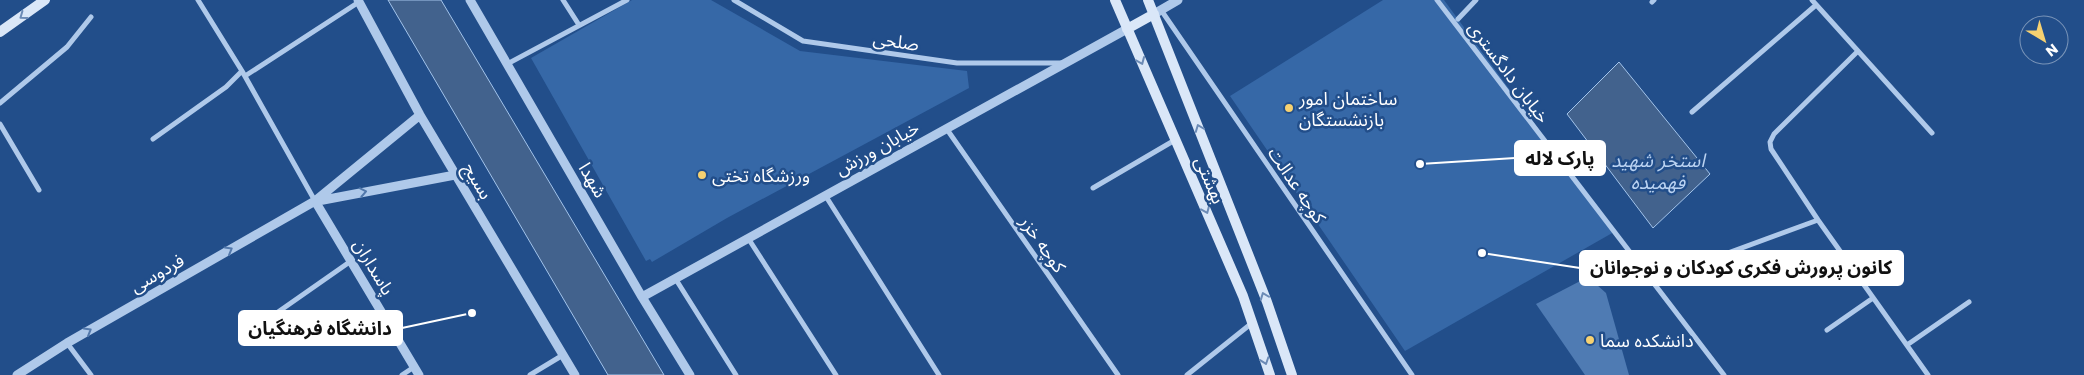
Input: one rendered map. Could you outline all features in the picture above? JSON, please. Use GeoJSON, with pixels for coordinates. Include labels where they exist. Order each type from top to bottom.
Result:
{"type":"FeatureCollection","features":[{"type":"Feature","properties":{"kind":"main road"},"geometry":{"type":"LineString","coordinates":[[0,32],[45,0]]}},
{"type":"Feature","properties":{"kind":"main road","name":"بهشتی"},"geometry":{"type":"LineString","coordinates":[[1115,0],[1243,296],[1270,375]]}},
{"type":"Feature","properties":{"kind":"main road","name":"بهشتی"},"geometry":{"type":"LineString","coordinates":[[1148,0],[1158,12],[1267,302],[1292,375]]}},
{"type":"Feature","properties":{"kind":"main road"},"geometry":{"type":"LineString","coordinates":[[1128,29],[1158,12]]}},
{"type":"Feature","properties":{"kind":"street"},"geometry":{"type":"LineString","coordinates":[[198,0],[244,74],[316,201]]}},
{"type":"Feature","properties":{"kind":"street","name":"شهدا"},"geometry":{"type":"LineString","coordinates":[[470,0],[642,297],[690,375]]}},
{"type":"Feature","properties":{"kind":"street"},"geometry":{"type":"LineString","coordinates":[[563,0],[580,25]]}},
{"type":"Feature","properties":{"kind":"street"},"geometry":{"type":"LineString","coordinates":[[507,64],[627,0]]}},
{"type":"Feature","properties":{"kind":"street","name":"صلحی"},"geometry":{"type":"LineString","coordinates":[[734,0],[804,41],[957,64],[1066,63]]}},
{"type":"Feature","properties":{"kind":"street"},"geometry":{"type":"LineString","coordinates":[[1158,12],[1178,0]]}},
{"type":"Feature","properties":{"kind":"street","name":"خیابان دادگستری"},"geometry":{"type":"LineString","coordinates":[[1437,0],[1724,375]]}},
{"type":"Feature","properties":{"kind":"street"},"geometry":{"type":"LineString","coordinates":[[1458,19],[1476,0]]}},
{"type":"Feature","properties":{"kind":"street"},"geometry":{"type":"LineString","coordinates":[[1812,0],[1932,133]]}},
{"type":"Feature","properties":{"kind":"street"},"geometry":{"type":"LineString","coordinates":[[153,139],[244,74],[359,1]]}},
{"type":"Feature","properties":{"kind":"street","name":"بسیج"},"geometry":{"type":"LineString","coordinates":[[359,1],[420,115],[575,375]]}},
{"type":"Feature","properties":{"kind":"street"},"geometry":{"type":"LineString","coordinates":[[1692,112],[1816,5]]}},
{"type":"Feature","properties":{"kind":"street","name":"کوچه عدالت"},"geometry":{"type":"LineString","coordinates":[[1158,12],[1412,375]]}},
{"type":"Feature","properties":{"kind":"street"},"geometry":{"type":"LineString","coordinates":[[0,103],[67,47],[91,17]]}},
{"type":"Feature","properties":{"kind":"street","name":"خیابان ورزش"},"geometry":{"type":"LineString","coordinates":[[642,297],[1128,29]]}},
{"type":"Feature","properties":{"kind":"street"},"geometry":{"type":"LineString","coordinates":[[1857,52],[1774,134],[1770,142],[1771,149],[1818,220],[1928,375]]}},
{"type":"Feature","properties":{"kind":"street"},"geometry":{"type":"LineString","coordinates":[[316,201],[420,115]]}},
{"type":"Feature","properties":{"kind":"street"},"geometry":{"type":"LineString","coordinates":[[0,124],[39,190]]}},
{"type":"Feature","properties":{"kind":"street","name":"کوچه خزر"},"geometry":{"type":"LineString","coordinates":[[946,128],[1118,375]]}},
{"type":"Feature","properties":{"kind":"street"},"geometry":{"type":"LineString","coordinates":[[1093,188],[1175,140]]}},
{"type":"Feature","properties":{"kind":"street"},"geometry":{"type":"LineString","coordinates":[[316,201],[455,175]]}},
{"type":"Feature","properties":{"kind":"street"},"geometry":{"type":"LineString","coordinates":[[825,195],[939,375]]}},
{"type":"Feature","properties":{"kind":"street","name":"پاسداران"},"geometry":{"type":"LineString","coordinates":[[316,201],[417,371]]}},
{"type":"Feature","properties":{"kind":"street","name":"فردوسی"},"geometry":{"type":"LineString","coordinates":[[17,375],[67,343],[316,201]]}},
{"type":"Feature","properties":{"kind":"street"},"geometry":{"type":"LineString","coordinates":[[1709,260],[1818,220]]}},
{"type":"Feature","properties":{"kind":"street"},"geometry":{"type":"LineString","coordinates":[[747,238],[836,375]]}},
{"type":"Feature","properties":{"kind":"street"},"geometry":{"type":"LineString","coordinates":[[258,326],[351,262]]}},
{"type":"Feature","properties":{"kind":"street"},"geometry":{"type":"LineString","coordinates":[[675,278],[736,375]]}},
{"type":"Feature","properties":{"kind":"street"},"geometry":{"type":"LineString","coordinates":[[1827,330],[1874,298]]}},
{"type":"Feature","properties":{"kind":"street"},"geometry":{"type":"LineString","coordinates":[[1907,345],[1969,302]]}},
{"type":"Feature","properties":{"kind":"street"},"geometry":{"type":"LineString","coordinates":[[1187,375],[1252,323]]}},
{"type":"Feature","properties":{"kind":"street"},"geometry":{"type":"LineString","coordinates":[[67,343],[90,375]]}},
{"type":"Feature","properties":{"kind":"street"},"geometry":{"type":"LineString","coordinates":[[530,375],[563,355]]}},
{"type":"Feature","properties":{"kind":"street"},"geometry":{"type":"LineString","coordinates":[[402,375],[417,371]]}},
{"type":"Feature","properties":{"kind":"shaded area","name":"ورزشگاه تختی"},"geometry":{"type":"Polygon","coordinates":[[[632,0],[711,0],[800,51],[967,71],[969,88],[727,218],[652,262],[650,259],[646,261],[531,58],[632,0]]]}},
{"type":"Feature","properties":{"kind":"shaded area"},"geometry":{"type":"Polygon","coordinates":[[[1383,0],[1444,0],[1614,232],[1405,351],[1230,96],[1383,0]]]}},
{"type":"Feature","properties":{"kind":"water"},"geometry":{"type":"Polygon","coordinates":[[[388,0],[441,0],[664,375],[608,375],[388,0]]]}},
{"type":"Feature","properties":{"kind":"water","name":"استخر شهید فهمیده"},"geometry":{"type":"Polygon","coordinates":[[[1619,62],[1710,174],[1653,228],[1567,114],[1619,62]]]}},
{"type":"Feature","properties":{"kind":"building","name":"دانشکده سما"},"geometry":{"type":"Polygon","coordinates":[[[1588,277],[1606,293],[1629,375],[1585,375],[1536,304],[1588,277]]]}},
{"type":"Feature","properties":{"kind":"place","name":"ساختمان امور بازنشستگان"},"geometry":{"type":"Point","coordinates":[1289,108]}},
{"type":"Feature","properties":{"kind":"place","name":"پارک لاله"},"geometry":{"type":"Point","coordinates":[1420,164]}},
{"type":"Feature","properties":{"kind":"place","name":"ورزشگاه تختی"},"geometry":{"type":"Point","coordinates":[702,175]}},
{"type":"Feature","properties":{"kind":"place","name":"کانون پرورش فکری کودکان و نوجوانان"},"geometry":{"type":"Point","coordinates":[1482,253]}},
{"type":"Feature","properties":{"kind":"place","name":"دانشگاه فرهنگیان"},"geometry":{"type":"Point","coordinates":[472,313]}},
{"type":"Feature","properties":{"kind":"place","name":"دانشکده سما"},"geometry":{"type":"Point","coordinates":[1590,340]}}]}
